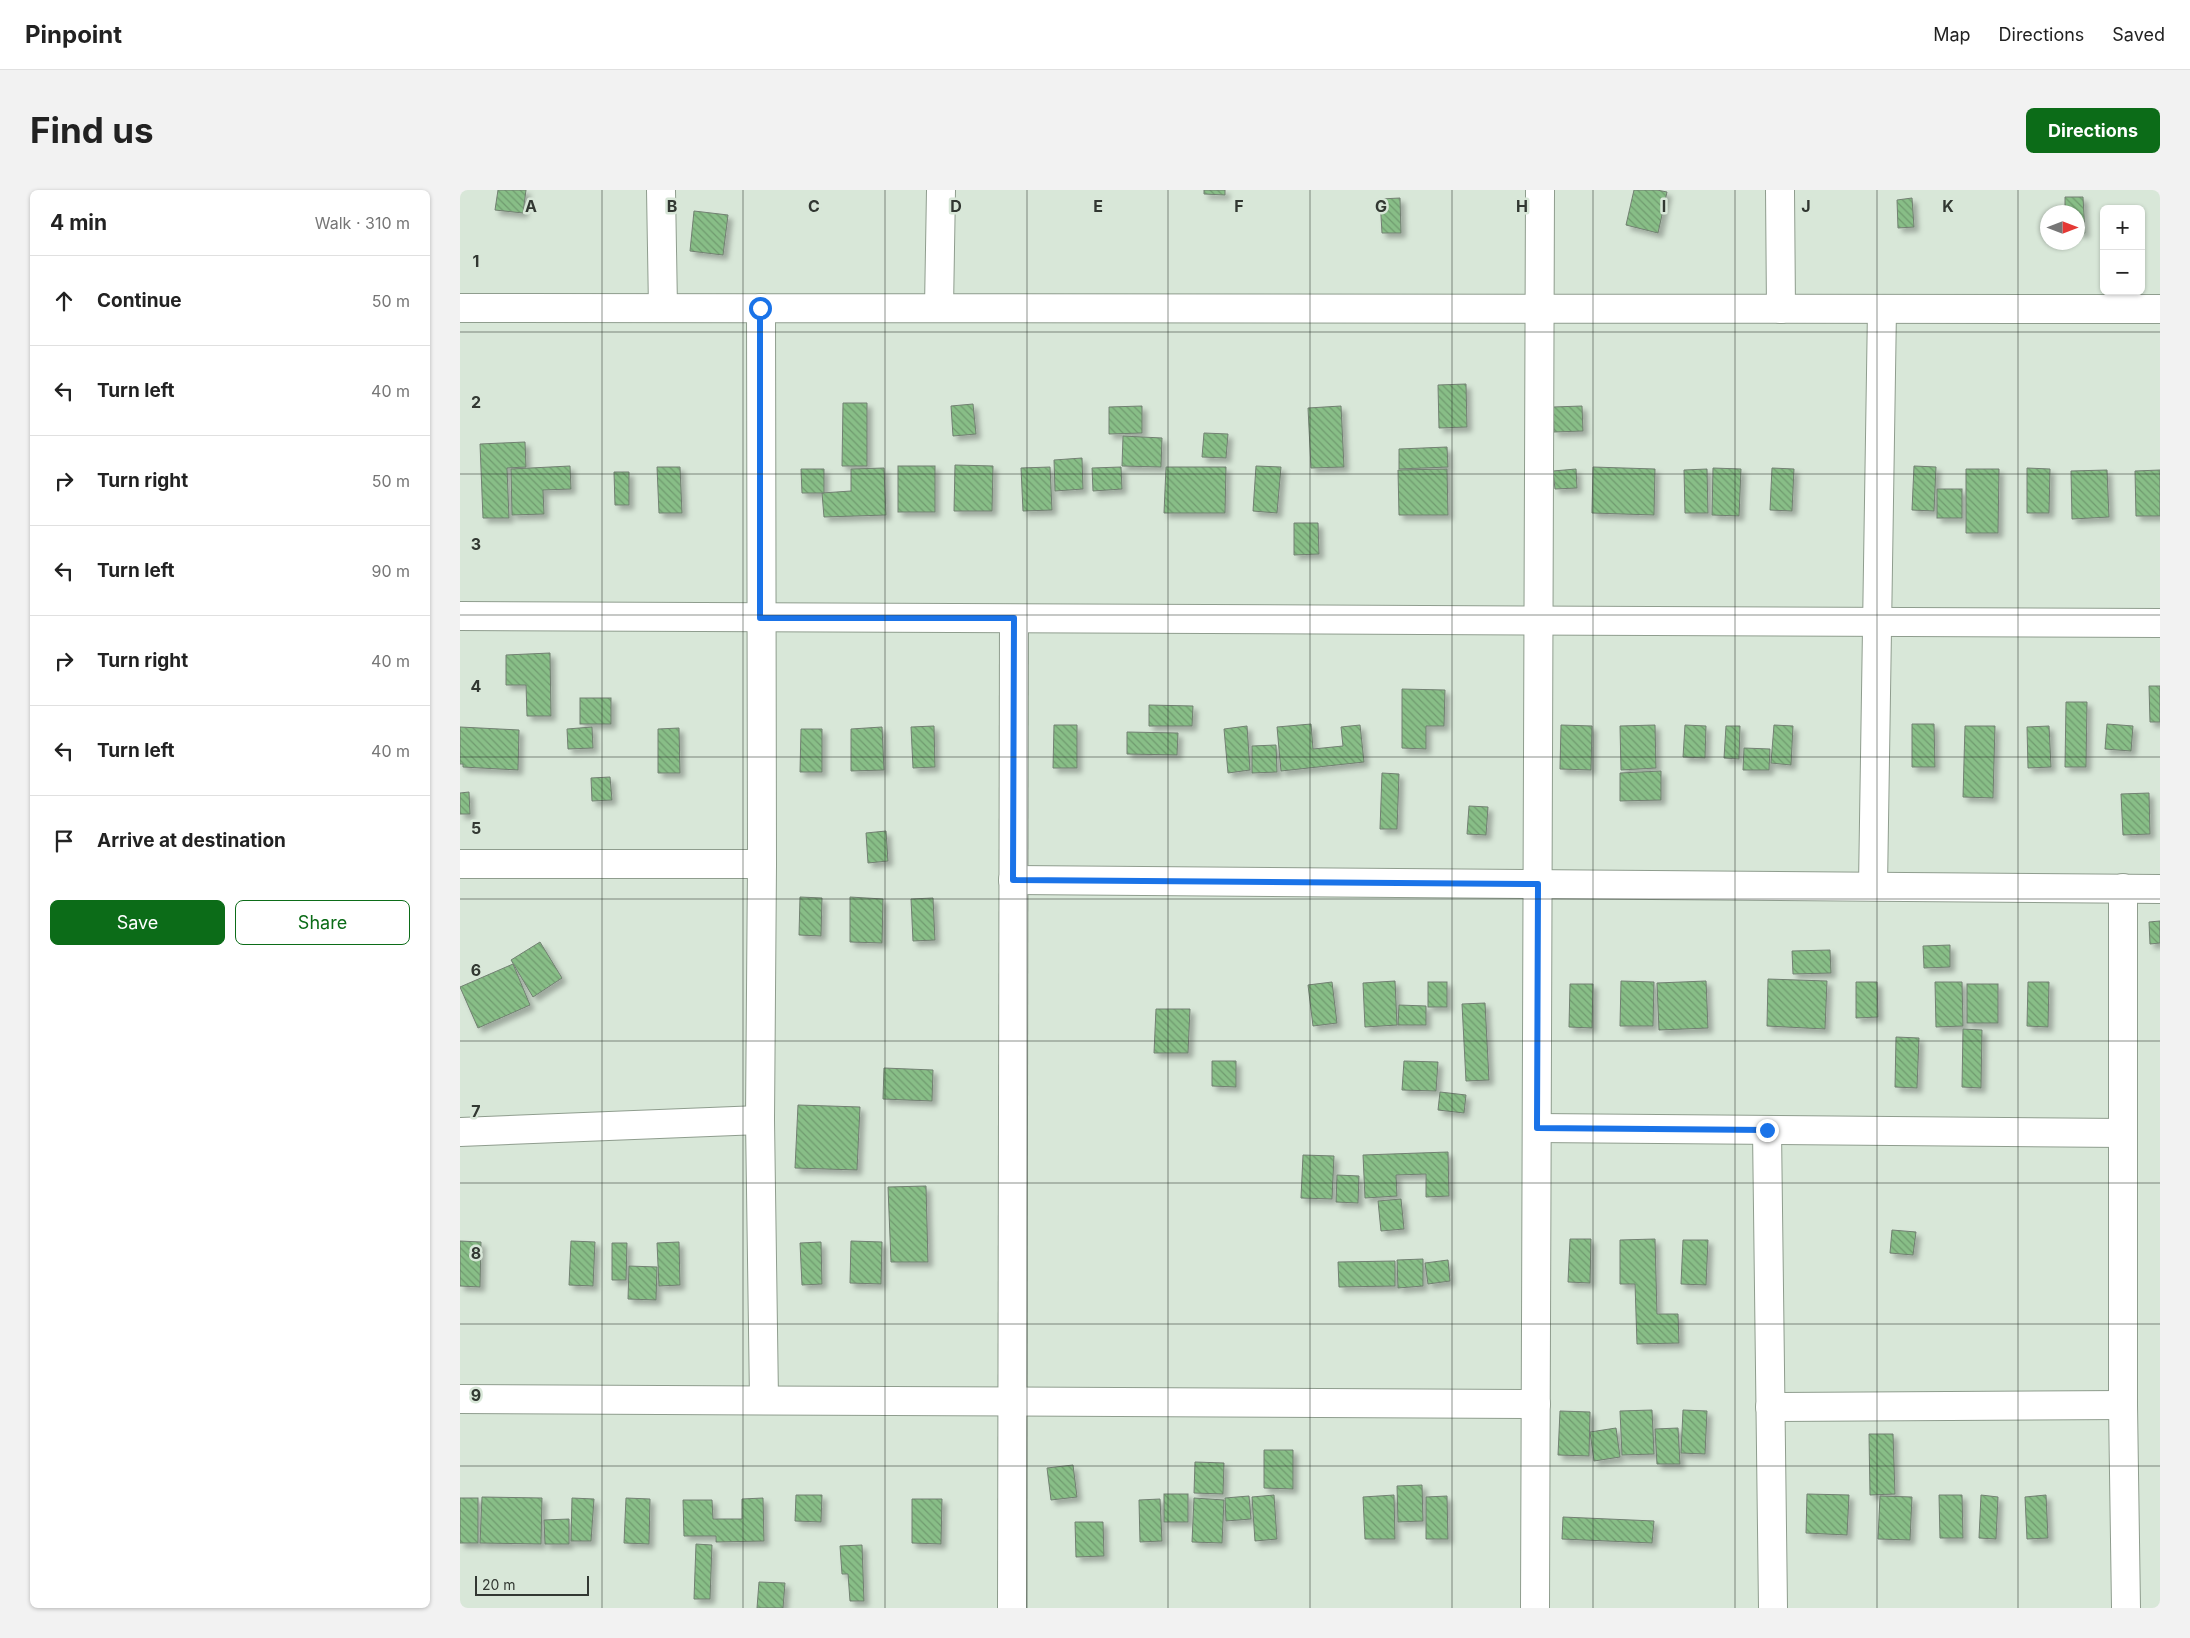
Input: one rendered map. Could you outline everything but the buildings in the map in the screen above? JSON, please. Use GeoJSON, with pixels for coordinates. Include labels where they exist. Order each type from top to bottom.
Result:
{"type":"FeatureCollection","features":[{"type":"Feature","properties":{"kind":"street"},"geometry":{"type":"LineString","coordinates":[[661,190],[663,308]]}},
{"type":"Feature","properties":{"kind":"street"},"geometry":{"type":"LineString","coordinates":[[939,308],[941,190]]}},
{"type":"Feature","properties":{"kind":"street"},"geometry":{"type":"LineString","coordinates":[[1535,1608],[1540,190]]}},
{"type":"Feature","properties":{"kind":"street"},"geometry":{"type":"LineString","coordinates":[[1780,190],[1781,309]]}},
{"type":"Feature","properties":{"kind":"street"},"geometry":{"type":"LineString","coordinates":[[460,308],[2160,309]]}},
{"type":"Feature","properties":{"kind":"street"},"geometry":{"type":"LineString","coordinates":[[760,308],[762,864],[760,1120],[764,1399]]}},
{"type":"Feature","properties":{"kind":"street"},"geometry":{"type":"LineString","coordinates":[[1873,886],[1882,309]]}},
{"type":"Feature","properties":{"kind":"street"},"geometry":{"type":"LineString","coordinates":[[460,616],[2160,623]]}},
{"type":"Feature","properties":{"kind":"street"},"geometry":{"type":"LineString","coordinates":[[1012,1608],[1014,618]]}},
{"type":"Feature","properties":{"kind":"street"},"geometry":{"type":"LineString","coordinates":[[460,864],[762,864]]}},
{"type":"Feature","properties":{"kind":"street"},"geometry":{"type":"LineString","coordinates":[[1013,880],[2160,888]]}},
{"type":"Feature","properties":{"kind":"street"},"geometry":{"type":"LineString","coordinates":[[2123,888],[2123,1405],[2126,1608]]}},
{"type":"Feature","properties":{"kind":"street"},"geometry":{"type":"LineString","coordinates":[[460,1132],[760,1120]]}},
{"type":"Feature","properties":{"kind":"street"},"geometry":{"type":"LineString","coordinates":[[1537,1128],[2123,1133]]}},
{"type":"Feature","properties":{"kind":"street"},"geometry":{"type":"LineString","coordinates":[[1767,1130],[1772,1608]]}},
{"type":"Feature","properties":{"kind":"street"},"geometry":{"type":"LineString","coordinates":[[460,1399],[1536,1404]]}},
{"type":"Feature","properties":{"kind":"street"},"geometry":{"type":"LineString","coordinates":[[1770,1407],[2123,1405]]}},
{"type":"Feature","properties":{"kind":"route"},"geometry":{"type":"LineString","coordinates":[[760,308],[760,618],[1014,618],[1013,880],[1538,884],[1537,1128],[1767,1130]]}}]}
